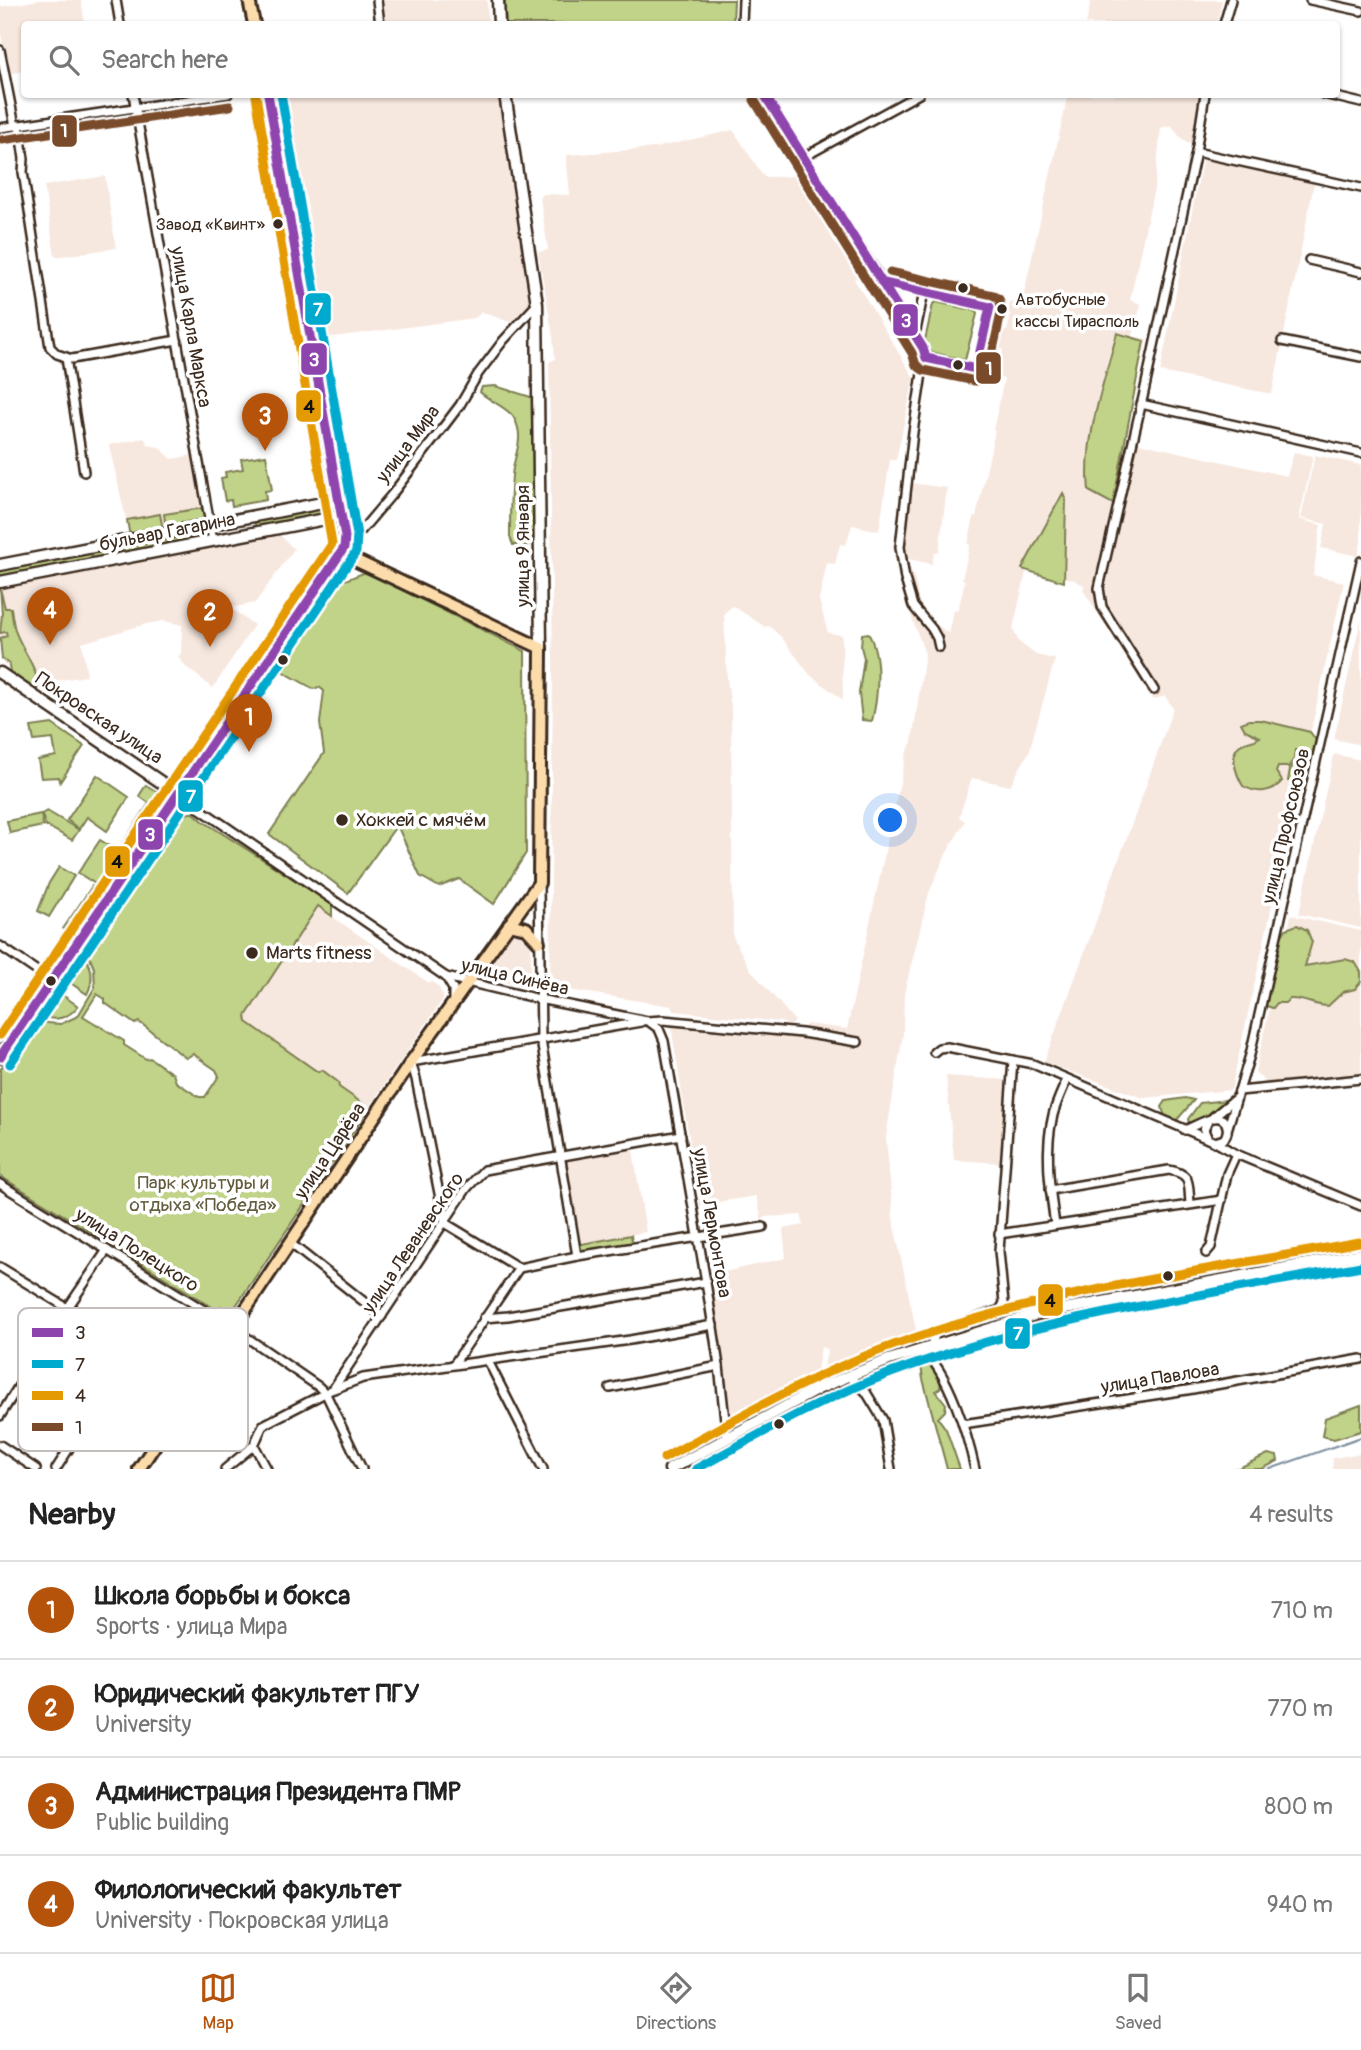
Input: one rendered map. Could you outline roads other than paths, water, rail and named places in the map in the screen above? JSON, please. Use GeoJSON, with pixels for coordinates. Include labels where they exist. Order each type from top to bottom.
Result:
{"type":"FeatureCollection","features":[{"type":"Feature","properties":{"kind":"main road"},"geometry":{"type":"LineString","coordinates":[[249,0],[253,21]]}},
{"type":"Feature","properties":{"kind":"main road"},"geometry":{"type":"LineString","coordinates":[[269,98],[341,516],[345,541],[342,554],[541,648]]}},
{"type":"Feature","properties":{"kind":"main road","name":"улица Мира"},"geometry":{"type":"LineString","coordinates":[[0,1057],[342,554]]}},
{"type":"Feature","properties":{"kind":"main road","name":"улица 9 Января"},"geometry":{"type":"LineString","coordinates":[[539,883],[541,648]]}},
{"type":"Feature","properties":{"kind":"main road","name":"улица Царёва"},"geometry":{"type":"LineString","coordinates":[[246,1308],[411,1062],[539,883]]}},
{"type":"Feature","properties":{"kind":"main road"},"geometry":{"type":"LineString","coordinates":[[509,924],[526,928],[539,942]]}},
{"type":"Feature","properties":{"kind":"main road","name":"улица Царёва"},"geometry":{"type":"LineString","coordinates":[[139,1469],[151,1451]]}},
{"type":"Feature","properties":{"kind":"street"},"geometry":{"type":"LineString","coordinates":[[116,0],[120,21]]}},
{"type":"Feature","properties":{"kind":"street"},"geometry":{"type":"LineString","coordinates":[[377,0],[380,21]]}},
{"type":"Feature","properties":{"kind":"street"},"geometry":{"type":"LineString","coordinates":[[498,0],[499,21]]}},
{"type":"Feature","properties":{"kind":"street"},"geometry":{"type":"LineString","coordinates":[[742,21],[743,0]]}},
{"type":"Feature","properties":{"kind":"street"},"geometry":{"type":"LineString","coordinates":[[1225,21],[1231,0]]}},
{"type":"Feature","properties":{"kind":"street"},"geometry":{"type":"LineString","coordinates":[[1310,0],[1361,11]]}},
{"type":"Feature","properties":{"kind":"street"},"geometry":{"type":"LineString","coordinates":[[0,50],[24,159],[23,172],[50,347],[66,358],[78,359],[177,340]]}},
{"type":"Feature","properties":{"kind":"street","name":"улица Карла Маркса"},"geometry":{"type":"LineString","coordinates":[[134,98],[213,541]]}},
{"type":"Feature","properties":{"kind":"street"},"geometry":{"type":"LineString","coordinates":[[0,128],[201,98]]}},
{"type":"Feature","properties":{"kind":"street","name":"улица 9 Января"},"geometry":{"type":"LineString","coordinates":[[506,98],[537,304],[541,648]]}},
{"type":"Feature","properties":{"kind":"street"},"geometry":{"type":"LineString","coordinates":[[766,98],[923,348],[926,358],[913,432],[900,547],[913,606],[933,629],[939,647]]}},
{"type":"Feature","properties":{"kind":"street"},"geometry":{"type":"LineString","coordinates":[[802,158],[912,98]]}},
{"type":"Feature","properties":{"kind":"street"},"geometry":{"type":"LineString","coordinates":[[1154,690],[1102,607],[1099,596],[1100,580],[1116,522],[1196,152],[1204,98]]}},
{"type":"Feature","properties":{"kind":"street"},"geometry":{"type":"LineString","coordinates":[[1340,98],[1361,103]]}},
{"type":"Feature","properties":{"kind":"street"},"geometry":{"type":"LineString","coordinates":[[1196,152],[1361,188]]}},
{"type":"Feature","properties":{"kind":"street"},"geometry":{"type":"LineString","coordinates":[[1309,260],[1361,272]]}},
{"type":"Feature","properties":{"kind":"street"},"geometry":{"type":"LineString","coordinates":[[884,283],[990,307],[976,369],[926,358]]}},
{"type":"Feature","properties":{"kind":"street"},"geometry":{"type":"LineString","coordinates":[[915,335],[924,292]]}},
{"type":"Feature","properties":{"kind":"street","name":"улица Мира"},"geometry":{"type":"LineString","coordinates":[[342,554],[393,493],[460,405],[478,374],[503,341],[537,304]]}},
{"type":"Feature","properties":{"kind":"street"},"geometry":{"type":"LineString","coordinates":[[1282,341],[1361,357]]}},
{"type":"Feature","properties":{"kind":"street"},"geometry":{"type":"LineString","coordinates":[[66,358],[84,472]]}},
{"type":"Feature","properties":{"kind":"street"},"geometry":{"type":"LineString","coordinates":[[1141,404],[1361,453]]}},
{"type":"Feature","properties":{"kind":"street","name":"бульвар Гагарина"},"geometry":{"type":"LineString","coordinates":[[0,565],[338,500]]}},
{"type":"Feature","properties":{"kind":"street","name":"бульвар Гагарина"},"geometry":{"type":"LineString","coordinates":[[0,582],[341,516]]}},
{"type":"Feature","properties":{"kind":"street"},"geometry":{"type":"LineString","coordinates":[[239,519],[246,525],[242,535]]}},
{"type":"Feature","properties":{"kind":"street","name":"улица Профсоюзов"},"geometry":{"type":"LineString","coordinates":[[1228,1127],[1256,1027],[1361,561]]}},
{"type":"Feature","properties":{"kind":"street","name":"Покровская улица"},"geometry":{"type":"LineString","coordinates":[[0,673],[177,793]]}},
{"type":"Feature","properties":{"kind":"street","name":"улица Синёва"},"geometry":{"type":"LineString","coordinates":[[177,793],[446,977],[647,1021],[663,1020],[802,1033],[858,1042]]}},
{"type":"Feature","properties":{"kind":"street","name":"улица 9 Января"},"geometry":{"type":"LineString","coordinates":[[539,883],[541,1040],[577,1256]]}},
{"type":"Feature","properties":{"kind":"street"},"geometry":{"type":"LineString","coordinates":[[0,946],[50,981]]}},
{"type":"Feature","properties":{"kind":"street"},"geometry":{"type":"LineString","coordinates":[[446,977],[453,989],[453,1003]]}},
{"type":"Feature","properties":{"kind":"street"},"geometry":{"type":"LineString","coordinates":[[647,1021],[411,1062],[445,1223],[519,1268],[577,1256],[763,1227]]}},
{"type":"Feature","properties":{"kind":"street","name":"улица Лермонтова"},"geometry":{"type":"LineString","coordinates":[[647,1021],[656,1026],[662,1034],[713,1325],[727,1437]]}},
{"type":"Feature","properties":{"kind":"street"},"geometry":{"type":"LineString","coordinates":[[934,1052],[947,1047],[1033,1064],[1211,1141],[1235,1154],[1361,1206]]}},
{"type":"Feature","properties":{"kind":"street"},"geometry":{"type":"LineString","coordinates":[[926,1349],[937,1331],[1000,1310],[1004,1303],[999,1268],[999,1234],[1013,1060]]}},
{"type":"Feature","properties":{"kind":"street"},"geometry":{"type":"LineString","coordinates":[[1055,1225],[1050,1190],[1049,1133],[1053,1112],[1067,1079]]}},
{"type":"Feature","properties":{"kind":"street"},"geometry":{"type":"LineString","coordinates":[[1211,1141],[1204,1130],[1210,1120],[1238,1094],[1361,1079]]}},
{"type":"Feature","properties":{"kind":"street"},"geometry":{"type":"LineString","coordinates":[[1185,1130],[1210,1120],[1221,1119],[1228,1127],[1227,1136],[1235,1154],[1227,1174],[1211,1247],[1206,1253]]}},
{"type":"Feature","properties":{"kind":"street","name":"улица Леваневского"},"geometry":{"type":"LineString","coordinates":[[330,1392],[467,1188],[484,1170],[681,1135]]}},
{"type":"Feature","properties":{"kind":"street"},"geometry":{"type":"LineString","coordinates":[[1211,1141],[1221,1141],[1227,1136]]}},
{"type":"Feature","properties":{"kind":"street"},"geometry":{"type":"LineString","coordinates":[[1050,1190],[1169,1170],[1182,1172],[1188,1179],[1190,1203]]}},
{"type":"Feature","properties":{"kind":"street","name":"улица Полецкого"},"geometry":{"type":"LineString","coordinates":[[0,1184],[201,1308]]}},
{"type":"Feature","properties":{"kind":"street"},"geometry":{"type":"LineString","coordinates":[[999,1234],[1222,1199]]}},
{"type":"Feature","properties":{"kind":"street"},"geometry":{"type":"LineString","coordinates":[[290,1243],[382,1316]]}},
{"type":"Feature","properties":{"kind":"street"},"geometry":{"type":"LineString","coordinates":[[68,1308],[107,1250]]}},
{"type":"Feature","properties":{"kind":"street"},"geometry":{"type":"LineString","coordinates":[[670,1469],[818,1389],[889,1360],[1038,1314],[1361,1254]]}},
{"type":"Feature","properties":{"kind":"street"},"geometry":{"type":"LineString","coordinates":[[0,1266],[65,1308]]}},
{"type":"Feature","properties":{"kind":"street"},"geometry":{"type":"LineString","coordinates":[[454,1364],[519,1268]]}},
{"type":"Feature","properties":{"kind":"street"},"geometry":{"type":"LineString","coordinates":[[484,1318],[706,1282]]}},
{"type":"Feature","properties":{"kind":"street"},"geometry":{"type":"LineString","coordinates":[[248,1450],[254,1445],[263,1425],[355,1380],[713,1325]]}},
{"type":"Feature","properties":{"kind":"street","name":"улица Полецкого"},"geometry":{"type":"LineString","coordinates":[[248,1338],[330,1392],[362,1469]]}},
{"type":"Feature","properties":{"kind":"street"},"geometry":{"type":"LineString","coordinates":[[926,1349],[963,1424],[975,1469]]}},
{"type":"Feature","properties":{"kind":"street","name":"улица Павлова"},"geometry":{"type":"LineString","coordinates":[[963,1424],[1187,1391],[1361,1359]]}},
{"type":"Feature","properties":{"kind":"street"},"geometry":{"type":"LineString","coordinates":[[488,1361],[543,1469]]}},
{"type":"Feature","properties":{"kind":"street"},"geometry":{"type":"LineString","coordinates":[[610,1388],[719,1366]]}},
{"type":"Feature","properties":{"kind":"street"},"geometry":{"type":"LineString","coordinates":[[849,1376],[866,1392],[883,1420],[891,1469]]}},
{"type":"Feature","properties":{"kind":"street"},"geometry":{"type":"LineString","coordinates":[[0,1416],[18,1387]]}},
{"type":"Feature","properties":{"kind":"street"},"geometry":{"type":"LineString","coordinates":[[0,1445],[36,1469]]}},
{"type":"Feature","properties":{"kind":"street"},"geometry":{"type":"LineString","coordinates":[[254,1445],[267,1469]]}},
{"type":"Feature","properties":{"kind":"street"},"geometry":{"type":"LineString","coordinates":[[56,1469],[68,1451]]}},
{"type":"Feature","properties":{"kind":"street"},"geometry":{"type":"LineString","coordinates":[[225,1469],[247,1451]]}},
{"type":"Feature","properties":{"kind":"waterway"},"geometry":{"type":"LineString","coordinates":[[1270,1469],[1361,1437]]}},
{"type":"Feature","properties":{"kind":"place","name":"Завод «Квинт»"},"geometry":{"type":"Point","coordinates":[278,224]}},
{"type":"Feature","properties":{"kind":"place","name":"Автобусные кассы Тирасполь"},"geometry":{"type":"Point","coordinates":[1002,309]}},
{"type":"Feature","properties":{"kind":"place","name":"Администрация Президента ПМР"},"geometry":{"type":"Point","coordinates":[265,451]}},
{"type":"Feature","properties":{"kind":"place","name":"Филологический факультет"},"geometry":{"type":"Point","coordinates":[50,645]}},
{"type":"Feature","properties":{"kind":"place","name":"Юридический факультет ПГУ"},"geometry":{"type":"Point","coordinates":[210,647]}},
{"type":"Feature","properties":{"kind":"place","name":"Школа борьбы и бокса"},"geometry":{"type":"Point","coordinates":[249,752]}},
{"type":"Feature","properties":{"kind":"place","name":"Хоккей с мячём"},"geometry":{"type":"Point","coordinates":[342,820]}},
{"type":"Feature","properties":{"kind":"place","name":"Marts fitness"},"geometry":{"type":"Point","coordinates":[252,953]}},
{"type":"Feature","properties":{"kind":"park label","name":"Парк культуры и отдыха «Победа»"},"geometry":{"type":"Point","coordinates":[203,1194]}}]}
